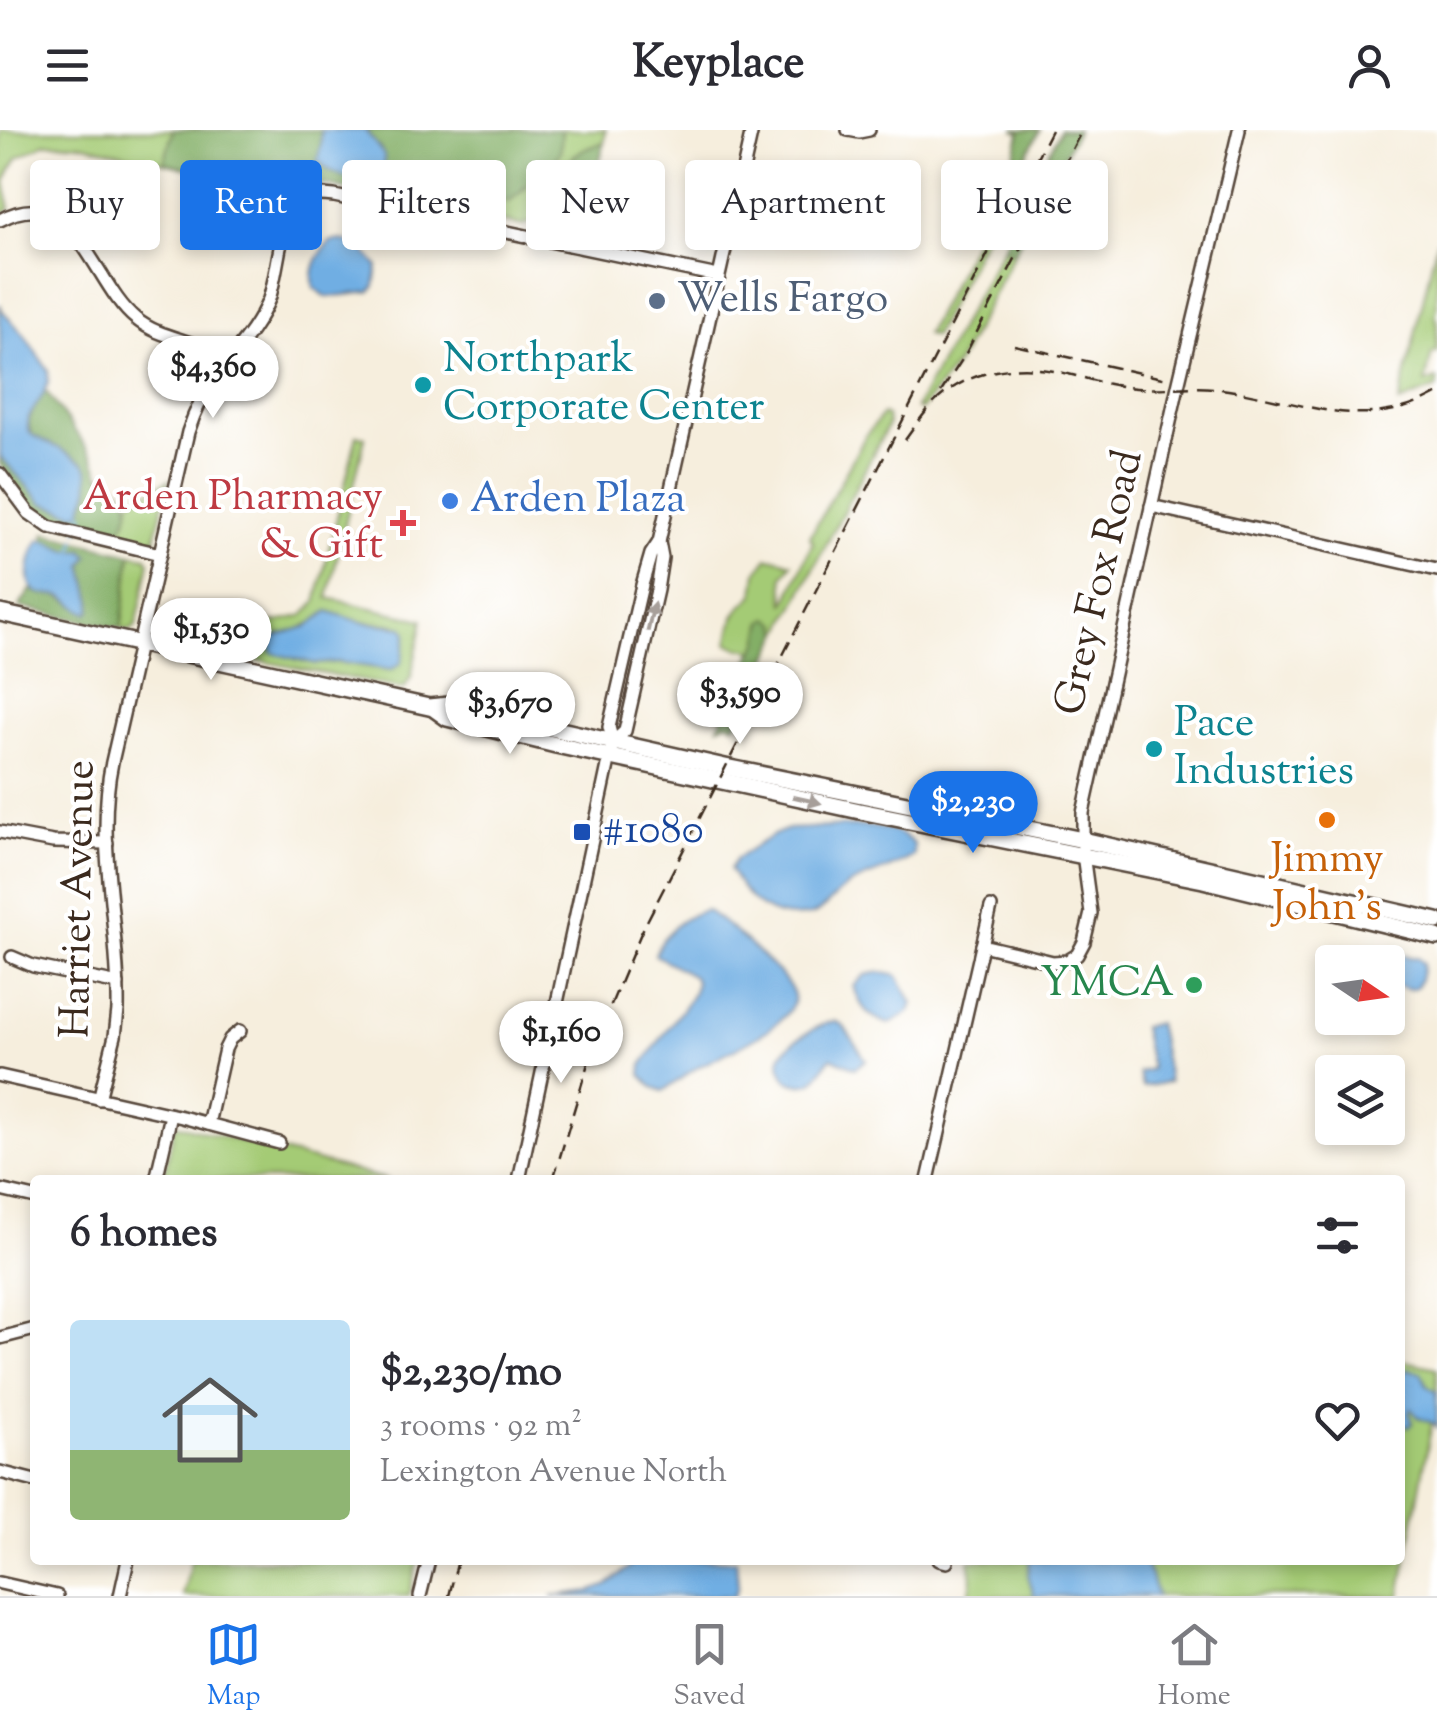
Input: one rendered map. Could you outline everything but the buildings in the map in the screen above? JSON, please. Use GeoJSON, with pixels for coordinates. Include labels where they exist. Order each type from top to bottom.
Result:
{"type":"FeatureCollection","features":[{"type":"Feature","properties":{"kind":"main road"},"geometry":{"type":"LineString","coordinates":[[0,613],[433,708],[446,718],[725,767],[1437,921]]}},
{"type":"Feature","properties":{"kind":"main road"},"geometry":{"type":"LineString","coordinates":[[1083,847],[1437,937]]}},
{"type":"Feature","properties":{"kind":"street"},"geometry":{"type":"LineString","coordinates":[[520,1175],[611,749],[609,727],[642,584],[659,542],[752,130]]}},
{"type":"Feature","properties":{"kind":"street"},"geometry":{"type":"LineString","coordinates":[[848,130],[869,130]]}},
{"type":"Feature","properties":{"kind":"street","name":"Grey Fox Road"},"geometry":{"type":"LineString","coordinates":[[982,944],[1060,963],[1072,959],[1084,942],[1091,913],[1083,812],[1239,130]]}},
{"type":"Feature","properties":{"kind":"street","name":"Harriet Avenue"},"geometry":{"type":"LineString","coordinates":[[99,1098],[117,1024],[118,984],[106,811],[110,771],[194,415],[209,386],[261,316],[274,281],[288,215],[302,199],[314,194],[334,196],[718,276]]}},
{"type":"Feature","properties":{"kind":"street"},"geometry":{"type":"LineString","coordinates":[[0,220],[32,212],[61,220],[137,320],[162,334],[203,346],[227,362]]}},
{"type":"Feature","properties":{"kind":"street"},"geometry":{"type":"LineString","coordinates":[[0,474],[29,513],[48,526],[160,554]]}},
{"type":"Feature","properties":{"kind":"street"},"geometry":{"type":"LineString","coordinates":[[1152,506],[1437,570]]}},
{"type":"Feature","properties":{"kind":"street"},"geometry":{"type":"LineString","coordinates":[[0,832],[53,842],[107,843]]}},
{"type":"Feature","properties":{"kind":"street"},"geometry":{"type":"LineString","coordinates":[[929,1175],[991,907]]}},
{"type":"Feature","properties":{"kind":"street"},"geometry":{"type":"LineString","coordinates":[[12,957],[33,966],[118,984]]}},
{"type":"Feature","properties":{"kind":"street"},"geometry":{"type":"LineString","coordinates":[[208,1124],[225,1049],[240,1031]]}},
{"type":"Feature","properties":{"kind":"street"},"geometry":{"type":"LineString","coordinates":[[0,1076],[279,1143]]}},
{"type":"Feature","properties":{"kind":"street"},"geometry":{"type":"LineString","coordinates":[[157,1175],[171,1115]]}},
{"type":"Feature","properties":{"kind":"street"},"geometry":{"type":"LineString","coordinates":[[0,1190],[30,1197]]}},
{"type":"Feature","properties":{"kind":"street"},"geometry":{"type":"LineString","coordinates":[[0,1338],[30,1330]]}},
{"type":"Feature","properties":{"kind":"street"},"geometry":{"type":"LineString","coordinates":[[0,1472],[30,1481]]}},
{"type":"Feature","properties":{"kind":"street"},"geometry":{"type":"LineString","coordinates":[[120,1596],[127,1565]]}},
{"type":"Feature","properties":{"kind":"street"},"geometry":{"type":"LineString","coordinates":[[420,1596],[428,1565]]}},
{"type":"Feature","properties":{"kind":"street"},"geometry":{"type":"LineString","coordinates":[[0,1583],[53,1596]]}},
{"type":"Feature","properties":{"kind":"green space"},"geometry":{"type":"Polygon","coordinates":[[[0,130],[173,130],[164,163],[80,144],[46,143],[17,158],[5,181],[10,209],[0,215],[0,130]]]}},
{"type":"Feature","properties":{"kind":"green space"},"geometry":{"type":"Polygon","coordinates":[[[173,130],[321,130],[321,160],[180,160],[180,167],[164,163],[173,130]]]}},
{"type":"Feature","properties":{"kind":"green space"},"geometry":{"type":"Polygon","coordinates":[[[365,130],[562,130],[560,152],[555,160],[526,160],[526,186],[506,201],[506,160],[379,160],[381,150],[365,130]]]}},
{"type":"Feature","properties":{"kind":"green space"},"geometry":{"type":"Polygon","coordinates":[[[562,130],[606,130],[604,143],[582,150],[582,160],[552,160],[560,152],[562,130]]]}},
{"type":"Feature","properties":{"kind":"green space"},"geometry":{"type":"Polygon","coordinates":[[[1014,130],[1040,130],[1024,160],[1013,160],[1020,132],[1014,130]]]}},
{"type":"Feature","properties":{"kind":"green space"},"geometry":{"type":"Polygon","coordinates":[[[1060,130],[1077,130],[1062,160],[1045,160],[1060,130]]]}},
{"type":"Feature","properties":{"kind":"green space"},"geometry":{"type":"Polygon","coordinates":[[[604,143],[600,160],[571,160],[582,150],[604,143]]]}},
{"type":"Feature","properties":{"kind":"green space"},"geometry":{"type":"Polygon","coordinates":[[[322,166],[342,174],[342,189],[324,185],[322,166]]]}},
{"type":"Feature","properties":{"kind":"green space"},"geometry":{"type":"Polygon","coordinates":[[[526,176],[524,226],[506,222],[506,184],[526,176]]]}},
{"type":"Feature","properties":{"kind":"green space"},"geometry":{"type":"Polygon","coordinates":[[[1437,240],[1437,353],[1432,353],[1425,383],[1437,379],[1437,388],[1399,403],[1437,240]]]}},
{"type":"Feature","properties":{"kind":"green space"},"geometry":{"type":"Polygon","coordinates":[[[970,250],[978,250],[933,337],[926,334],[970,250]]]}},
{"type":"Feature","properties":{"kind":"green space"},"geometry":{"type":"Polygon","coordinates":[[[1001,250],[1014,253],[958,362],[921,410],[916,408],[1001,250]]]}},
{"type":"Feature","properties":{"kind":"green space"},"geometry":{"type":"Polygon","coordinates":[[[45,390],[93,456],[101,476],[116,483],[126,496],[128,514],[115,537],[50,521],[31,506],[0,464],[0,456],[32,492],[81,512],[86,499],[70,455],[32,435],[29,429],[30,417],[45,390]]]}},
{"type":"Feature","properties":{"kind":"green space"},"geometry":{"type":"Polygon","coordinates":[[[883,414],[888,425],[780,634],[764,621],[759,643],[752,653],[728,643],[734,617],[754,595],[757,572],[768,558],[792,563],[783,576],[785,605],[813,542],[810,537],[866,435],[883,414]]]}},
{"type":"Feature","properties":{"kind":"green space"},"geometry":{"type":"Polygon","coordinates":[[[357,435],[365,437],[328,598],[423,620],[411,677],[404,689],[256,660],[262,626],[304,615],[316,603],[357,435]],[[317,620],[276,635],[294,659],[391,670],[397,625],[317,620]]]}},
{"type":"Feature","properties":{"kind":"green space"},"geometry":{"type":"Polygon","coordinates":[[[169,480],[154,543],[115,537],[126,520],[130,501],[169,480]]]}},
{"type":"Feature","properties":{"kind":"green space"},"geometry":{"type":"Polygon","coordinates":[[[45,533],[131,554],[121,629],[19,607],[32,588],[72,603],[92,601],[84,576],[83,550],[66,552],[44,540],[45,533]]]}},
{"type":"Feature","properties":{"kind":"green space"},"geometry":{"type":"Polygon","coordinates":[[[131,554],[147,557],[150,562],[136,626],[130,631],[121,629],[131,554]]]}},
{"type":"Feature","properties":{"kind":"green space"},"geometry":{"type":"Polygon","coordinates":[[[769,618],[778,623],[780,634],[738,719],[734,725],[728,722],[719,726],[759,643],[764,621],[769,618]]]}},
{"type":"Feature","properties":{"kind":"green space"},"geometry":{"type":"Polygon","coordinates":[[[175,1124],[370,1175],[164,1175],[175,1124]]]}},
{"type":"Feature","properties":{"kind":"green space"},"geometry":{"type":"Polygon","coordinates":[[[1405,1361],[1437,1368],[1437,1396],[1400,1596],[969,1596],[970,1565],[1405,1565],[1405,1361]]]}},
{"type":"Feature","properties":{"kind":"green space"},"geometry":{"type":"Polygon","coordinates":[[[190,1565],[417,1565],[409,1596],[183,1596],[190,1565]]]}},
{"type":"Feature","properties":{"kind":"water"},"geometry":{"type":"Polygon","coordinates":[[[321,130],[365,130],[384,160],[342,160],[342,176],[317,160],[321,130]]]}},
{"type":"Feature","properties":{"kind":"water"},"geometry":{"type":"Polygon","coordinates":[[[342,240],[342,250],[363,250],[378,266],[375,286],[370,292],[327,297],[314,288],[314,269],[330,242],[342,240]]]}},
{"type":"Feature","properties":{"kind":"water"},"geometry":{"type":"Polygon","coordinates":[[[0,304],[48,370],[48,383],[28,418],[28,430],[88,469],[89,490],[81,512],[76,514],[43,503],[0,456],[0,304]]]}},
{"type":"Feature","properties":{"kind":"water"},"geometry":{"type":"Polygon","coordinates":[[[40,540],[70,551],[83,550],[89,556],[83,565],[92,601],[88,613],[65,598],[32,588],[30,567],[40,540]]]}},
{"type":"Feature","properties":{"kind":"water"},"geometry":{"type":"Polygon","coordinates":[[[328,611],[361,622],[403,627],[407,633],[401,663],[391,670],[338,662],[316,664],[272,653],[269,638],[308,626],[328,611]]]}},
{"type":"Feature","properties":{"kind":"water"},"geometry":{"type":"Polygon","coordinates":[[[878,827],[901,834],[914,844],[914,856],[849,885],[812,915],[785,916],[756,904],[730,869],[736,859],[788,829],[878,827]]]}},
{"type":"Feature","properties":{"kind":"water"},"geometry":{"type":"Polygon","coordinates":[[[706,910],[771,964],[794,997],[791,1008],[769,1029],[663,1091],[641,1075],[642,1065],[691,997],[696,983],[693,976],[655,955],[674,926],[706,910]]]}},
{"type":"Feature","properties":{"kind":"water"},"geometry":{"type":"Polygon","coordinates":[[[1405,956],[1423,963],[1420,980],[1410,989],[1405,988],[1405,956]]]}},
{"type":"Feature","properties":{"kind":"water"},"geometry":{"type":"Polygon","coordinates":[[[880,972],[898,976],[913,1003],[910,1012],[889,1024],[866,1011],[854,986],[865,975],[880,972]]]}},
{"type":"Feature","properties":{"kind":"water"},"geometry":{"type":"Polygon","coordinates":[[[834,1021],[843,1025],[866,1060],[855,1068],[831,1057],[809,1084],[787,1080],[780,1063],[784,1052],[804,1035],[834,1021]]]}},
{"type":"Feature","properties":{"kind":"water"},"geometry":{"type":"Polygon","coordinates":[[[1157,1023],[1169,1082],[1142,1087],[1139,1072],[1151,1069],[1142,1027],[1157,1023]]]}},
{"type":"Feature","properties":{"kind":"water"},"geometry":{"type":"Polygon","coordinates":[[[1405,1370],[1421,1372],[1427,1386],[1437,1392],[1437,1429],[1411,1409],[1413,1423],[1405,1426],[1405,1370]]]}},
{"type":"Feature","properties":{"kind":"water"},"geometry":{"type":"Polygon","coordinates":[[[632,1565],[736,1565],[738,1586],[734,1596],[552,1596],[606,1586],[632,1565]]]}},
{"type":"Feature","properties":{"kind":"water"},"geometry":{"type":"Polygon","coordinates":[[[1029,1565],[1146,1565],[1157,1596],[1034,1596],[1029,1565]]]}},
{"type":"Feature","properties":{"kind":"waterway"},"geometry":{"type":"LineString","coordinates":[[78,531],[84,515],[81,512]]}},
{"type":"Feature","properties":{"kind":"waterway"},"geometry":{"type":"LineString","coordinates":[[73,552],[76,539]]}},
{"type":"Feature","properties":{"kind":"railway"},"geometry":{"type":"LineString","coordinates":[[554,1175],[592,1050],[641,933],[1051,130]]}},
{"type":"Feature","properties":{"kind":"railway"},"geometry":{"type":"LineString","coordinates":[[941,392],[965,355],[1082,130]]}},
{"type":"Feature","properties":{"kind":"railway"},"geometry":{"type":"LineString","coordinates":[[1014,345],[1167,379]]}},
{"type":"Feature","properties":{"kind":"railway"},"geometry":{"type":"LineString","coordinates":[[905,440],[945,393],[974,377],[1005,369],[1054,371],[1132,388],[1213,388],[1353,413],[1408,406],[1437,394]]}},
{"type":"Feature","properties":{"kind":"railway"},"geometry":{"type":"LineString","coordinates":[[449,1596],[457,1565]]}},
{"type":"Feature","properties":{"kind":"place","name":"Wells Fargo"},"geometry":{"type":"Point","coordinates":[657,301]}},
{"type":"Feature","properties":{"kind":"place","name":"Northpark Corporate Center"},"geometry":{"type":"Point","coordinates":[423,385]}},
{"type":"Feature","properties":{"kind":"place","name":"Arden Plaza"},"geometry":{"type":"Point","coordinates":[450,501]}},
{"type":"Feature","properties":{"kind":"place","name":"Arden Pharmacy & Gift"},"geometry":{"type":"Point","coordinates":[403,523]}},
{"type":"Feature","properties":{"kind":"place","name":"Pace Industries"},"geometry":{"type":"Point","coordinates":[1154,749]}},
{"type":"Feature","properties":{"kind":"place","name":"Jimmy John's"},"geometry":{"type":"Point","coordinates":[1327,820]}},
{"type":"Feature","properties":{"kind":"place","name":"#1080"},"geometry":{"type":"Point","coordinates":[582,832]}},
{"type":"Feature","properties":{"kind":"place","name":"YMCA"},"geometry":{"type":"Point","coordinates":[1194,985]}}]}
